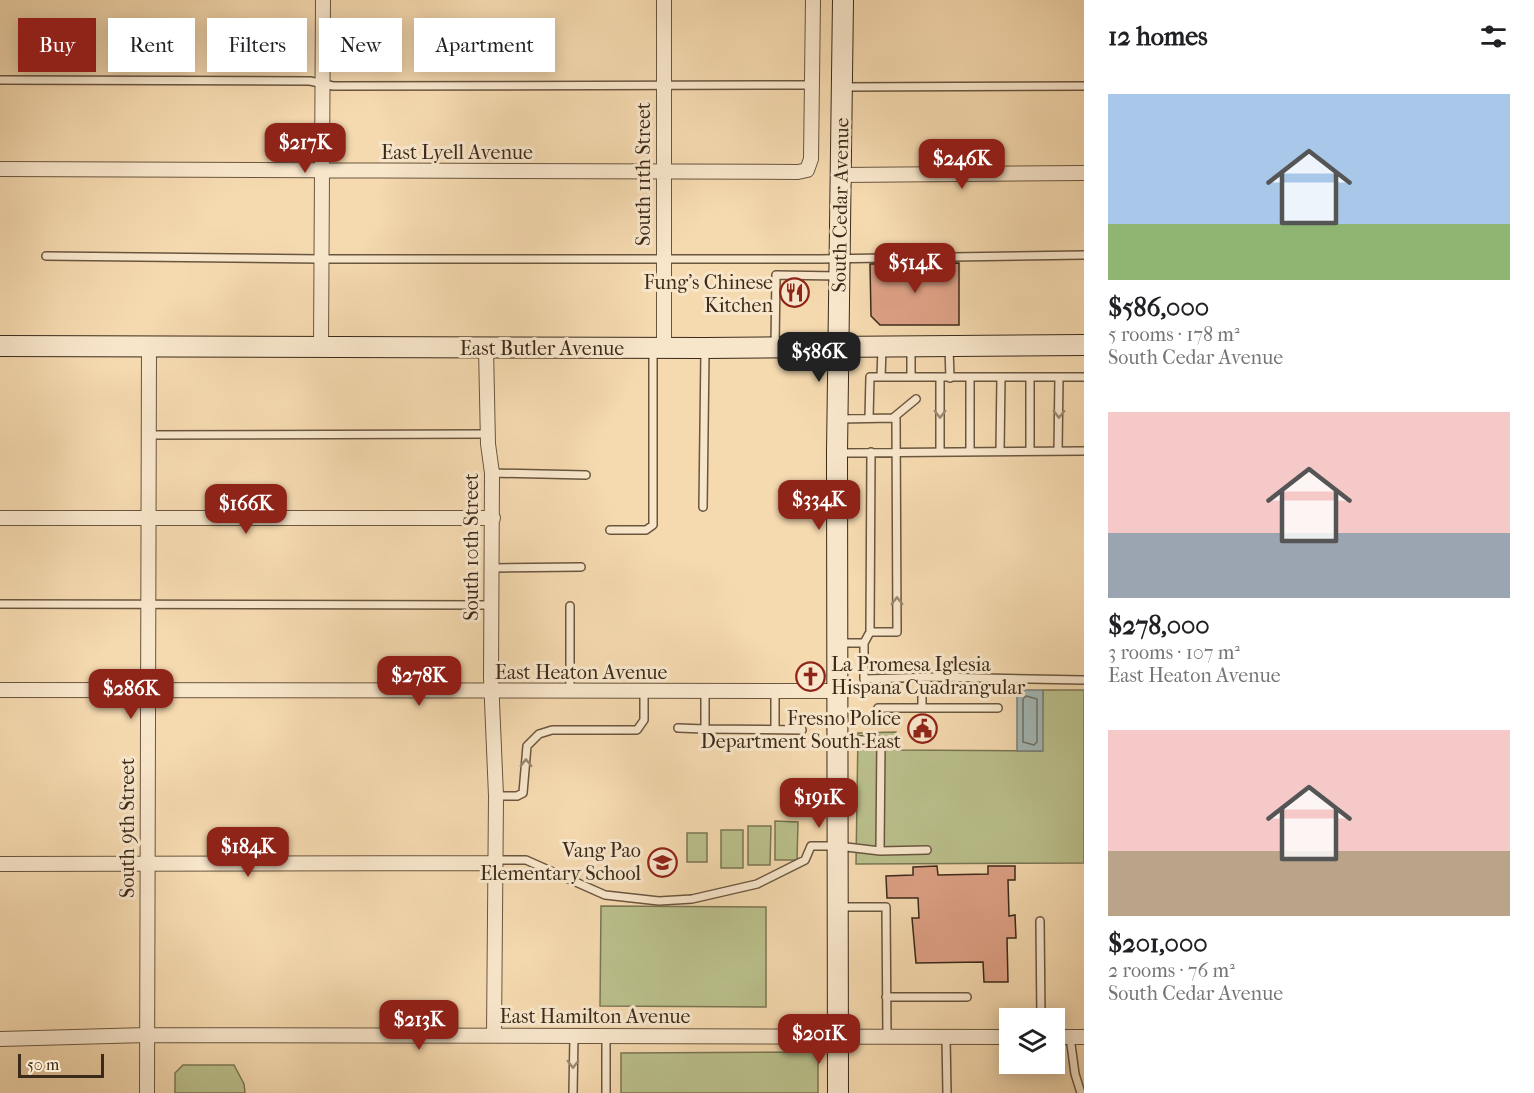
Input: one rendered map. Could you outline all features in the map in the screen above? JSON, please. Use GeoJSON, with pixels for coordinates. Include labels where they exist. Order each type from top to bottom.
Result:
{"type":"FeatureCollection","features":[{"type":"Feature","properties":{"kind":"main road","name":"South Cedar Avenue"},"geometry":{"type":"LineString","coordinates":[[838,1093],[837,419],[843,0]]}},
{"type":"Feature","properties":{"kind":"main road","name":"East Butler Avenue"},"geometry":{"type":"LineString","coordinates":[[0,346],[838,348],[1084,345]]}},
{"type":"Feature","properties":{"kind":"street"},"geometry":{"type":"LineString","coordinates":[[321,347],[323,0]]}},
{"type":"Feature","properties":{"kind":"street","name":"South 11th Street"},"geometry":{"type":"LineString","coordinates":[[658,348],[663,259],[664,0]]}},
{"type":"Feature","properties":{"kind":"street"},"geometry":{"type":"LineString","coordinates":[[812,85],[813,0]]}},
{"type":"Feature","properties":{"kind":"street","name":"East Lyell Avenue"},"geometry":{"type":"LineString","coordinates":[[0,169],[663,172],[807,170],[811,159],[812,85]]}},
{"type":"Feature","properties":{"kind":"street"},"geometry":{"type":"LineString","coordinates":[[840,175],[1084,173]]}},
{"type":"Feature","properties":{"kind":"street","name":"South 9th Street"},"geometry":{"type":"LineString","coordinates":[[147,1093],[149,346]]}},
{"type":"Feature","properties":{"kind":"street","name":"South 10th Street"},"geometry":{"type":"LineString","coordinates":[[486,348],[487,434],[492,473],[493,518],[491,605],[496,796],[494,1035]]}},
{"type":"Feature","properties":{"kind":"street"},"geometry":{"type":"LineString","coordinates":[[0,518],[493,518]]}},
{"type":"Feature","properties":{"kind":"street","name":"East Heaton Avenue"},"geometry":{"type":"LineString","coordinates":[[0,690],[838,691]]}},
{"type":"Feature","properties":{"kind":"street"},"geometry":{"type":"LineString","coordinates":[[0,864],[495,861]]}},
{"type":"Feature","properties":{"kind":"street","name":"East Hamilton Avenue"},"geometry":{"type":"LineString","coordinates":[[0,1039],[147,1035],[999,1037]]}},
{"type":"Feature","properties":{"kind":"lane"},"geometry":{"type":"LineString","coordinates":[[0,80],[310,81],[333,86],[812,85]]}},
{"type":"Feature","properties":{"kind":"lane"},"geometry":{"type":"LineString","coordinates":[[842,87],[1084,86]]}},
{"type":"Feature","properties":{"kind":"lane"},"geometry":{"type":"LineString","coordinates":[[775,348],[776,275],[839,267],[1084,255]]}},
{"type":"Feature","properties":{"kind":"lane"},"geometry":{"type":"LineString","coordinates":[[46,256],[663,259],[839,267]]}},
{"type":"Feature","properties":{"kind":"lane"},"geometry":{"type":"LineString","coordinates":[[949,345],[950,378]]}},
{"type":"Feature","properties":{"kind":"lane"},"geometry":{"type":"LineString","coordinates":[[881,377],[882,346]]}},
{"type":"Feature","properties":{"kind":"lane"},"geometry":{"type":"LineString","coordinates":[[911,346],[911,376]]}},
{"type":"Feature","properties":{"kind":"lane"},"geometry":{"type":"LineString","coordinates":[[610,530],[646,531],[653,525],[658,348]]}},
{"type":"Feature","properties":{"kind":"lane"},"geometry":{"type":"LineString","coordinates":[[703,507],[705,348]]}},
{"type":"Feature","properties":{"kind":"lane"},"geometry":{"type":"LineString","coordinates":[[868,418],[870,377],[1084,377]]}},
{"type":"Feature","properties":{"kind":"lane"},"geometry":{"type":"LineString","coordinates":[[1000,451],[1001,377]]}},
{"type":"Feature","properties":{"kind":"lane"},"geometry":{"type":"LineString","coordinates":[[1030,377],[1030,451]]}},
{"type":"Feature","properties":{"kind":"lane"},"geometry":{"type":"LineString","coordinates":[[1058,451],[1059,377]]}},
{"type":"Feature","properties":{"kind":"lane"},"geometry":{"type":"LineString","coordinates":[[940,378],[940,451]]}},
{"type":"Feature","properties":{"kind":"lane"},"geometry":{"type":"LineString","coordinates":[[970,378],[970,451]]}},
{"type":"Feature","properties":{"kind":"lane"},"geometry":{"type":"LineString","coordinates":[[870,632],[897,632],[896,418],[902,409],[916,399]]}},
{"type":"Feature","properties":{"kind":"lane"},"geometry":{"type":"LineString","coordinates":[[837,419],[896,418]]}},
{"type":"Feature","properties":{"kind":"lane"},"geometry":{"type":"LineString","coordinates":[[148,435],[487,434]]}},
{"type":"Feature","properties":{"kind":"lane"},"geometry":{"type":"LineString","coordinates":[[837,453],[1084,451]]}},
{"type":"Feature","properties":{"kind":"lane"},"geometry":{"type":"LineString","coordinates":[[871,452],[870,632],[864,643],[864,679],[922,677],[1084,680]]}},
{"type":"Feature","properties":{"kind":"lane"},"geometry":{"type":"LineString","coordinates":[[492,473],[586,475]]}},
{"type":"Feature","properties":{"kind":"lane"},"geometry":{"type":"LineString","coordinates":[[493,568],[581,567]]}},
{"type":"Feature","properties":{"kind":"lane"},"geometry":{"type":"LineString","coordinates":[[0,604],[491,605]]}},
{"type":"Feature","properties":{"kind":"lane"},"geometry":{"type":"LineString","coordinates":[[570,606],[570,691]]}},
{"type":"Feature","properties":{"kind":"lane"},"geometry":{"type":"LineString","coordinates":[[838,644],[864,643]]}},
{"type":"Feature","properties":{"kind":"lane"},"geometry":{"type":"LineString","coordinates":[[922,677],[922,707]]}},
{"type":"Feature","properties":{"kind":"lane"},"geometry":{"type":"LineString","coordinates":[[496,796],[517,796],[523,793],[527,746],[539,734],[552,730],[637,730],[645,720],[644,691]]}},
{"type":"Feature","properties":{"kind":"lane"},"geometry":{"type":"LineString","coordinates":[[705,691],[705,729]]}},
{"type":"Feature","properties":{"kind":"lane"},"geometry":{"type":"LineString","coordinates":[[775,691],[775,729]]}},
{"type":"Feature","properties":{"kind":"lane"},"geometry":{"type":"LineString","coordinates":[[878,708],[998,708]]}},
{"type":"Feature","properties":{"kind":"lane"},"geometry":{"type":"LineString","coordinates":[[678,728],[802,730]]}},
{"type":"Feature","properties":{"kind":"lane"},"geometry":{"type":"LineString","coordinates":[[838,740],[881,740],[880,851]]}},
{"type":"Feature","properties":{"kind":"lane"},"geometry":{"type":"LineString","coordinates":[[495,861],[526,860],[605,895],[659,901],[692,899],[757,884],[805,860],[812,846],[838,846],[880,851],[927,850]]}},
{"type":"Feature","properties":{"kind":"lane"},"geometry":{"type":"LineString","coordinates":[[839,908],[886,907],[886,1036]]}},
{"type":"Feature","properties":{"kind":"lane"},"geometry":{"type":"LineString","coordinates":[[1040,921],[1041,1008]]}},
{"type":"Feature","properties":{"kind":"lane"},"geometry":{"type":"LineString","coordinates":[[886,997],[967,997]]}},
{"type":"Feature","properties":{"kind":"lane"},"geometry":{"type":"LineString","coordinates":[[573,1093],[574,1035]]}},
{"type":"Feature","properties":{"kind":"lane"},"geometry":{"type":"LineString","coordinates":[[606,1035],[606,1093]]}},
{"type":"Feature","properties":{"kind":"lane"},"geometry":{"type":"LineString","coordinates":[[946,1037],[947,1093]]}},
{"type":"Feature","properties":{"kind":"lane"},"geometry":{"type":"LineString","coordinates":[[1077,1037],[1075,1074],[1081,1093]]}},
{"type":"Feature","properties":{"kind":"green space"},"geometry":{"type":"Polygon","coordinates":[[[1043,690],[1084,690],[1084,863],[856,864],[858,733],[896,732],[896,750],[1042,751],[1043,690]]]}},
{"type":"Feature","properties":{"kind":"green space"},"geometry":{"type":"Polygon","coordinates":[[[775,821],[798,822],[797,860],[775,860],[775,821]]]}},
{"type":"Feature","properties":{"kind":"green space"},"geometry":{"type":"Polygon","coordinates":[[[748,826],[771,826],[770,865],[748,865],[748,826]]]}},
{"type":"Feature","properties":{"kind":"green space"},"geometry":{"type":"Polygon","coordinates":[[[721,830],[743,830],[743,868],[721,868],[721,830]]]}},
{"type":"Feature","properties":{"kind":"green space"},"geometry":{"type":"Polygon","coordinates":[[[687,833],[707,833],[707,862],[687,862],[687,833]]]}},
{"type":"Feature","properties":{"kind":"green space"},"geometry":{"type":"Polygon","coordinates":[[[601,906],[766,907],[766,1007],[600,1006],[601,906]]]}},
{"type":"Feature","properties":{"kind":"green space"},"geometry":{"type":"Polygon","coordinates":[[[818,1052],[818,1093],[621,1093],[621,1053],[818,1052]]]}},
{"type":"Feature","properties":{"kind":"green space"},"geometry":{"type":"Polygon","coordinates":[[[183,1065],[234,1065],[244,1084],[245,1093],[175,1093],[175,1073],[183,1065]]]}},
{"type":"Feature","properties":{"kind":"water"},"geometry":{"type":"Polygon","coordinates":[[[1017,690],[1043,690],[1043,751],[1017,751],[1017,690]]]}},
{"type":"Feature","properties":{"kind":"building"},"geometry":{"type":"Polygon","coordinates":[[[959,263],[959,325],[880,325],[871,316],[870,264],[959,263]]]}},
{"type":"Feature","properties":{"kind":"building"},"geometry":{"type":"Polygon","coordinates":[[[937,866],[938,875],[988,874],[988,866],[1015,866],[1015,880],[1008,880],[1009,916],[1015,915],[1016,938],[1007,938],[1008,982],[984,982],[983,962],[916,963],[912,918],[919,918],[918,898],[887,898],[886,876],[913,875],[913,867],[937,866]]]}},
{"type":"Feature","properties":{"kind":"place","name":"Fung's Chinese Kitchen"},"geometry":{"type":"Point","coordinates":[794,293]}},
{"type":"Feature","properties":{"kind":"place","name":"La Promesa Iglesia Hispana Cuadrangular"},"geometry":{"type":"Point","coordinates":[810,676]}},
{"type":"Feature","properties":{"kind":"place","name":"Fresno Police Department South East"},"geometry":{"type":"Point","coordinates":[922,729]}},
{"type":"Feature","properties":{"kind":"place","name":"Vang Pao Elementary School"},"geometry":{"type":"Point","coordinates":[662,862]}}]}
